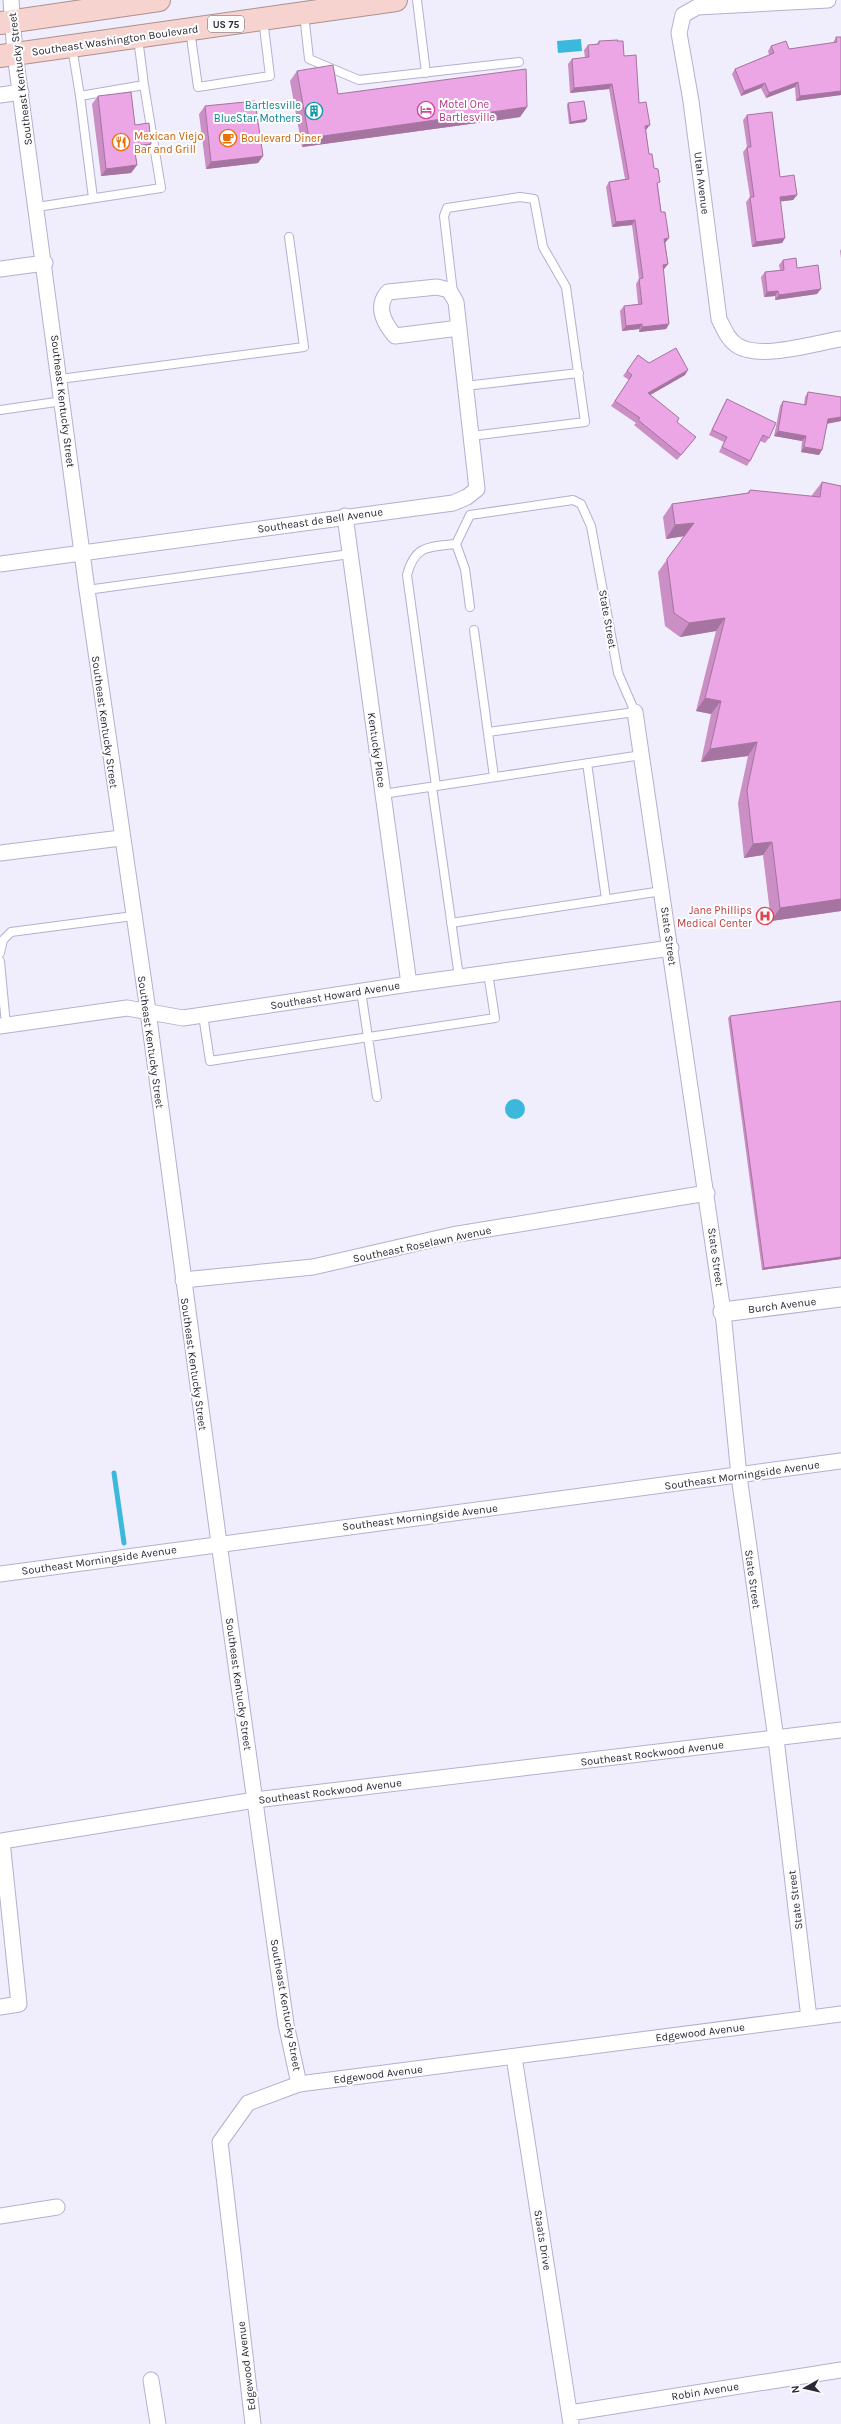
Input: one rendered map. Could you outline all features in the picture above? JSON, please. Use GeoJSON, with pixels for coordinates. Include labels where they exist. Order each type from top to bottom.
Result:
{"type":"FeatureCollection","features":[{"type":"Feature","properties":{"kind":"highway"},"geometry":{"type":"LineString","coordinates":[[8,15],[158,0]]}},
{"type":"Feature","properties":{"kind":"highway","name":"Southeast Washington Boulevard"},"geometry":{"type":"LineString","coordinates":[[8,55],[396,0]]}},
{"type":"Feature","properties":{"kind":"street","name":"Utah Avenue"},"geometry":{"type":"LineString","coordinates":[[828,0],[697,7],[683,15],[679,33],[691,102],[719,319],[727,335],[738,346],[753,351],[767,351],[841,339]]}},
{"type":"Feature","properties":{"kind":"street","name":"Southeast Kentucky Street"},"geometry":{"type":"LineString","coordinates":[[8,15],[8,55],[21,92],[45,263],[82,554],[121,838],[148,1012],[183,1280],[286,2024],[299,2084]]}},
{"type":"Feature","properties":{"kind":"street"},"geometry":{"type":"LineString","coordinates":[[0,94],[21,92]]}},
{"type":"Feature","properties":{"kind":"street"},"geometry":{"type":"LineString","coordinates":[[0,269],[45,263]]}},
{"type":"Feature","properties":{"kind":"street"},"geometry":{"type":"LineString","coordinates":[[453,298],[449,290],[437,287],[388,292],[382,299],[381,314],[387,327],[395,336],[459,328]]}},
{"type":"Feature","properties":{"kind":"street","name":"Southeast de Bell Avenue"},"geometry":{"type":"LineString","coordinates":[[0,564],[82,554],[345,516],[453,503],[467,497],[477,489],[456,302],[453,298]]}},
{"type":"Feature","properties":{"kind":"street","name":"Kentucky Place"},"geometry":{"type":"LineString","coordinates":[[345,516],[409,984]]}},
{"type":"Feature","properties":{"kind":"street","name":"State Street"},"geometry":{"type":"LineString","coordinates":[[635,712],[707,1193],[723,1312],[739,1476],[776,1739],[809,2018]]}},
{"type":"Feature","properties":{"kind":"street"},"geometry":{"type":"LineString","coordinates":[[0,853],[121,838]]}},
{"type":"Feature","properties":{"kind":"street","name":"Southeast Howard Avenue"},"geometry":{"type":"LineString","coordinates":[[3,1026],[126,1008],[183,1018],[409,984],[670,948]]}},
{"type":"Feature","properties":{"kind":"street","name":"Southeast Roselawn Avenue"},"geometry":{"type":"LineString","coordinates":[[183,1280],[313,1267],[452,1235],[707,1193]]}},
{"type":"Feature","properties":{"kind":"street","name":"Burch Avenue"},"geometry":{"type":"LineString","coordinates":[[723,1312],[841,1297]]}},
{"type":"Feature","properties":{"kind":"street","name":"Southeast Morningside Avenue"},"geometry":{"type":"LineString","coordinates":[[0,1574],[219,1543],[739,1476],[841,1461]]}},
{"type":"Feature","properties":{"kind":"street","name":"Southeast Rockwood Avenue"},"geometry":{"type":"LineString","coordinates":[[0,2007],[19,2004],[2,1841],[255,1800],[776,1739],[841,1730]]}},
{"type":"Feature","properties":{"kind":"street","name":"Edgewood Avenue"},"geometry":{"type":"LineString","coordinates":[[253,2424],[220,2142],[248,2104],[299,2084],[841,2014]]}},
{"type":"Feature","properties":{"kind":"street","name":"Staats Drive"},"geometry":{"type":"LineString","coordinates":[[514,2057],[570,2418]]}},
{"type":"Feature","properties":{"kind":"street"},"geometry":{"type":"LineString","coordinates":[[0,2216],[57,2207]]}},
{"type":"Feature","properties":{"kind":"street","name":"Robin Avenue"},"geometry":{"type":"LineString","coordinates":[[570,2418],[841,2370]]}},
{"type":"Feature","properties":{"kind":"street"},"geometry":{"type":"LineString","coordinates":[[151,2380],[158,2424]]}},
{"type":"Feature","properties":{"kind":"lane"},"geometry":{"type":"LineString","coordinates":[[417,0],[426,73]]}},
{"type":"Feature","properties":{"kind":"lane"},"geometry":{"type":"LineString","coordinates":[[304,13],[309,59],[359,80],[519,62]]}},
{"type":"Feature","properties":{"kind":"lane"},"geometry":{"type":"LineString","coordinates":[[190,29],[198,87],[270,76],[263,19]]}},
{"type":"Feature","properties":{"kind":"lane"},"geometry":{"type":"LineString","coordinates":[[37,207],[161,188],[144,85],[138,37]]}},
{"type":"Feature","properties":{"kind":"lane"},"geometry":{"type":"LineString","coordinates":[[72,46],[93,198]]}},
{"type":"Feature","properties":{"kind":"lane"},"geometry":{"type":"LineString","coordinates":[[80,96],[144,85]]}},
{"type":"Feature","properties":{"kind":"lane"},"geometry":{"type":"LineString","coordinates":[[453,298],[444,216],[447,208],[520,197],[534,199],[538,211],[543,247],[566,286],[585,422],[471,436]]}},
{"type":"Feature","properties":{"kind":"lane"},"geometry":{"type":"LineString","coordinates":[[60,379],[304,347],[289,237]]}},
{"type":"Feature","properties":{"kind":"lane"},"geometry":{"type":"LineString","coordinates":[[465,386],[579,373]]}},
{"type":"Feature","properties":{"kind":"lane"},"geometry":{"type":"LineString","coordinates":[[0,410],[63,401]]}},
{"type":"Feature","properties":{"kind":"lane","name":"State Street"},"geometry":{"type":"LineString","coordinates":[[456,544],[470,515],[558,501],[573,500],[581,504],[594,540],[618,673],[635,712]]}},
{"type":"Feature","properties":{"kind":"lane"},"geometry":{"type":"LineString","coordinates":[[459,977],[407,575],[411,560],[420,550],[456,544],[465,569],[470,607]]}},
{"type":"Feature","properties":{"kind":"lane"},"geometry":{"type":"LineString","coordinates":[[87,590],[350,554]]}},
{"type":"Feature","properties":{"kind":"lane"},"geometry":{"type":"LineString","coordinates":[[474,630],[494,777]]}},
{"type":"Feature","properties":{"kind":"lane"},"geometry":{"type":"LineString","coordinates":[[488,732],[635,712]]}},
{"type":"Feature","properties":{"kind":"lane"},"geometry":{"type":"LineString","coordinates":[[383,794],[642,755]]}},
{"type":"Feature","properties":{"kind":"lane"},"geometry":{"type":"LineString","coordinates":[[586,763],[606,900]]}},
{"type":"Feature","properties":{"kind":"lane"},"geometry":{"type":"LineString","coordinates":[[451,923],[662,891]]}},
{"type":"Feature","properties":{"kind":"lane"},"geometry":{"type":"LineString","coordinates":[[0,953],[1,940],[11,932],[133,916]]}},
{"type":"Feature","properties":{"kind":"lane"},"geometry":{"type":"LineString","coordinates":[[0,961],[3,1026]]}},
{"type":"Feature","properties":{"kind":"lane"},"geometry":{"type":"LineString","coordinates":[[203,1015],[210,1061],[495,1018],[488,973]]}},
{"type":"Feature","properties":{"kind":"lane"},"geometry":{"type":"LineString","coordinates":[[362,991],[377,1097]]}},
{"type":"Feature","properties":{"kind":"water"},"geometry":{"type":"Polygon","coordinates":[[[581,39],[582,51],[558,53],[557,41],[581,39]]]}},
{"type":"Feature","properties":{"kind":"water"},"geometry":{"type":"Polygon","coordinates":[[[515,1099],[522,1102],[525,1109],[522,1116],[515,1119],[508,1116],[505,1109],[508,1102],[515,1099]]]}},
{"type":"Feature","properties":{"kind":"building"},"geometry":{"type":"Polygon","coordinates":[[[836,37],[841,37],[841,91],[800,96],[798,82],[769,93],[765,83],[744,91],[735,69],[774,53],[771,46],[786,41],[789,49],[837,42],[836,37]]]}},
{"type":"Feature","properties":{"kind":"building"},"geometry":{"type":"Polygon","coordinates":[[[618,40],[617,41],[623,41],[624,56],[636,55],[639,103],[646,102],[650,125],[645,126],[649,154],[652,154],[654,168],[658,169],[660,182],[657,183],[661,212],[665,212],[669,238],[664,239],[668,264],[663,265],[669,324],[642,327],[642,324],[626,326],[624,306],[642,304],[639,279],[643,278],[635,220],[616,222],[609,182],[629,179],[612,84],[574,88],[572,59],[589,57],[588,45],[599,44],[599,41],[618,40]]]}},
{"type":"Feature","properties":{"kind":"building"},"geometry":{"type":"Polygon","coordinates":[[[333,65],[338,94],[526,69],[527,107],[309,138],[297,71],[333,65]]]}},
{"type":"Feature","properties":{"kind":"building","name":"Mexican Viejo Bar and Grill"},"geometry":{"type":"Polygon","coordinates":[[[131,92],[135,125],[149,123],[151,144],[134,146],[137,165],[106,169],[98,96],[131,92]]]}},
{"type":"Feature","properties":{"kind":"building","name":"Boulevard Diner"},"geometry":{"type":"Polygon","coordinates":[[[255,101],[263,156],[211,162],[205,106],[255,101]]]}},
{"type":"Feature","properties":{"kind":"building"},"geometry":{"type":"Polygon","coordinates":[[[584,101],[587,119],[571,122],[568,103],[584,101]]]}},
{"type":"Feature","properties":{"kind":"building"},"geometry":{"type":"Polygon","coordinates":[[[772,112],[780,177],[794,175],[797,195],[780,197],[785,238],[756,242],[750,197],[754,197],[747,147],[751,147],[747,115],[772,112]]]}},
{"type":"Feature","properties":{"kind":"building"},"geometry":{"type":"Polygon","coordinates":[[[796,258],[797,268],[818,265],[821,289],[779,295],[778,291],[767,292],[765,272],[784,270],[783,260],[796,258]]]}},
{"type":"Feature","properties":{"kind":"building"},"geometry":{"type":"Polygon","coordinates":[[[676,348],[688,370],[648,393],[679,418],[677,422],[696,437],[681,455],[638,420],[640,418],[615,401],[632,375],[627,371],[638,355],[649,363],[676,348]]]}},
{"type":"Feature","properties":{"kind":"building"},"geometry":{"type":"Polygon","coordinates":[[[808,392],[841,397],[841,417],[828,419],[822,450],[804,447],[806,436],[778,431],[783,401],[806,405],[808,392]]]}},
{"type":"Feature","properties":{"kind":"building"},"geometry":{"type":"Polygon","coordinates":[[[727,399],[776,423],[769,438],[763,435],[750,461],[722,447],[727,437],[712,430],[727,399]]]}},
{"type":"Feature","properties":{"kind":"building"},"geometry":{"type":"Polygon","coordinates":[[[822,482],[841,486],[841,899],[780,908],[772,842],[753,844],[747,790],[757,742],[710,749],[721,701],[705,698],[725,618],[689,623],[674,613],[667,559],[694,523],[675,525],[672,504],[749,493],[750,490],[820,497],[822,482]]]}},
{"type":"Feature","properties":{"kind":"building"},"geometry":{"type":"Polygon","coordinates":[[[841,1001],[841,1257],[764,1268],[730,1016],[841,1001]]]}},
{"type":"Feature","properties":{"kind":"waterway"},"geometry":{"type":"LineString","coordinates":[[114,1473],[124,1543]]}},
{"type":"Feature","properties":{"kind":"place","name":"Motel One Bartlesville"},"geometry":{"type":"Point","coordinates":[426,110]}},
{"type":"Feature","properties":{"kind":"place","name":"Bartlesville BlueStar Mothers"},"geometry":{"type":"Point","coordinates":[314,111]}},
{"type":"Feature","properties":{"kind":"place","name":"Boulevard Diner"},"geometry":{"type":"Point","coordinates":[228,138]}},
{"type":"Feature","properties":{"kind":"place","name":"Mexican Viejo Bar and Grill"},"geometry":{"type":"Point","coordinates":[121,142]}},
{"type":"Feature","properties":{"kind":"place","name":"Jane Phillips Medical Center"},"geometry":{"type":"Point","coordinates":[765,916]}}]}
